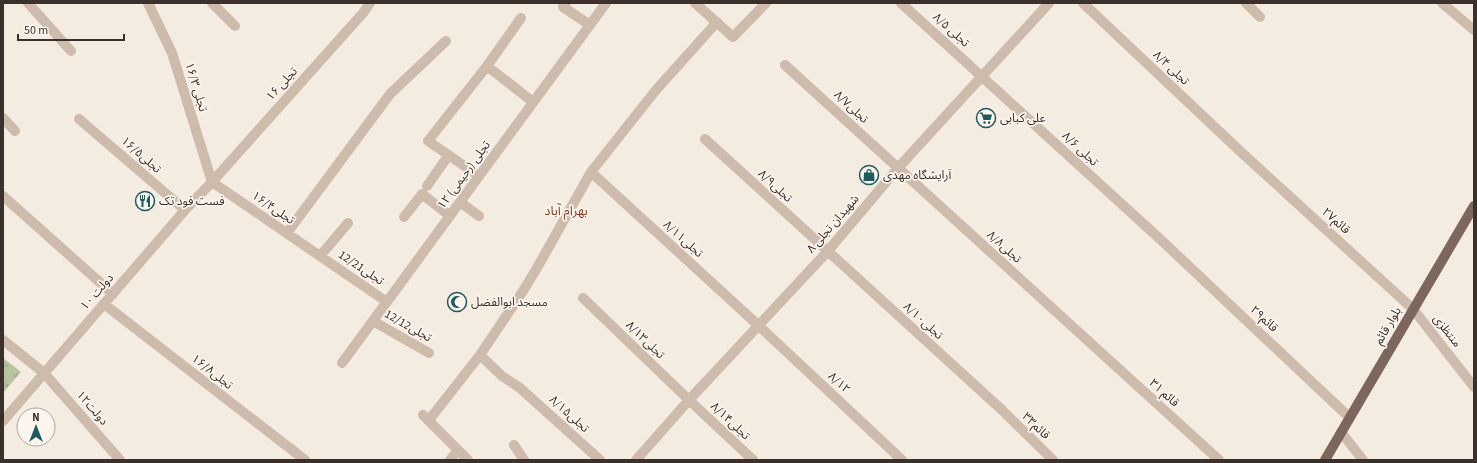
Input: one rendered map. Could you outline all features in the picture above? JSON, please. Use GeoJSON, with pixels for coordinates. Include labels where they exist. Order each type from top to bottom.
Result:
{"type":"FeatureCollection","features":[{"type":"Feature","properties":{"kind":"main road","name":"بلوار قائم"},"geometry":{"type":"LineString","coordinates":[[1325,460],[1474,206]]}},
{"type":"Feature","properties":{"kind":"street"},"geometry":{"type":"LineString","coordinates":[[28,3],[71,51]]}},
{"type":"Feature","properties":{"kind":"street","name":"۱۶/۳ تجلی"},"geometry":{"type":"LineString","coordinates":[[148,3],[172,53],[212,182]]}},
{"type":"Feature","properties":{"kind":"street"},"geometry":{"type":"LineString","coordinates":[[212,3],[235,26]]}},
{"type":"Feature","properties":{"kind":"street","name":"۱۶ تجلی"},"geometry":{"type":"LineString","coordinates":[[212,182],[363,13],[370,3]]}},
{"type":"Feature","properties":{"kind":"street"},"geometry":{"type":"LineString","coordinates":[[566,3],[563,7],[590,25]]}},
{"type":"Feature","properties":{"kind":"street","name":"۱۲ تجلی (رحیمی)"},"geometry":{"type":"LineString","coordinates":[[342,363],[606,3]]}},
{"type":"Feature","properties":{"kind":"street"},"geometry":{"type":"LineString","coordinates":[[695,3],[733,37],[766,3]]}},
{"type":"Feature","properties":{"kind":"street","name":"تجلی ۸/۵"},"geometry":{"type":"LineString","coordinates":[[901,3],[983,77]]}},
{"type":"Feature","properties":{"kind":"street","name":"شهیدان تجلی ۸"},"geometry":{"type":"LineString","coordinates":[[636,460],[689,400],[827,252],[898,168],[983,77],[1049,3]]}},
{"type":"Feature","properties":{"kind":"street","name":"۸/۴ تجلی"},"geometry":{"type":"LineString","coordinates":[[1083,3],[1241,152]]}},
{"type":"Feature","properties":{"kind":"street"},"geometry":{"type":"LineString","coordinates":[[1246,3],[1260,17]]}},
{"type":"Feature","properties":{"kind":"street"},"geometry":{"type":"LineString","coordinates":[[1442,3],[1474,30]]}},
{"type":"Feature","properties":{"kind":"street"},"geometry":{"type":"LineString","coordinates":[[479,176],[428,142],[487,66],[521,18]]}},
{"type":"Feature","properties":{"kind":"street"},"geometry":{"type":"LineString","coordinates":[[468,460],[426,418],[480,356],[537,268],[591,172],[656,90],[717,22]]}},
{"type":"Feature","properties":{"kind":"street"},"geometry":{"type":"LineString","coordinates":[[287,233],[390,94],[446,41]]}},
{"type":"Feature","properties":{"kind":"street","name":"تجلی۸/۷"},"geometry":{"type":"LineString","coordinates":[[785,65],[898,168]]}},
{"type":"Feature","properties":{"kind":"street"},"geometry":{"type":"LineString","coordinates":[[487,66],[533,102]]}},
{"type":"Feature","properties":{"kind":"street","name":"تجلی ۸/۶"},"geometry":{"type":"LineString","coordinates":[[983,77],[1160,239]]}},
{"type":"Feature","properties":{"kind":"street"},"geometry":{"type":"LineString","coordinates":[[3,118],[15,131]]}},
{"type":"Feature","properties":{"kind":"street","name":"تجلی۱۶/۵"},"geometry":{"type":"LineString","coordinates":[[79,119],[185,210]]}},
{"type":"Feature","properties":{"kind":"street","name":"تجلی۸/۹"},"geometry":{"type":"LineString","coordinates":[[705,139],[827,252]]}},
{"type":"Feature","properties":{"kind":"street","name":"قائم۲۷"},"geometry":{"type":"LineString","coordinates":[[1241,152],[1413,309]]}},
{"type":"Feature","properties":{"kind":"street"},"geometry":{"type":"LineString","coordinates":[[427,186],[448,156]]}},
{"type":"Feature","properties":{"kind":"street","name":"تجلی۸/۸"},"geometry":{"type":"LineString","coordinates":[[898,168],[1092,345]]}},
{"type":"Feature","properties":{"kind":"street","name":"تجلی۸/۱۱"},"geometry":{"type":"LineString","coordinates":[[591,172],[758,325]]}},
{"type":"Feature","properties":{"kind":"street","name":"۱۰ دولت"},"geometry":{"type":"LineString","coordinates":[[3,421],[185,210],[212,182]]}},
{"type":"Feature","properties":{"kind":"street","name":"تجلی۱۶/۴"},"geometry":{"type":"LineString","coordinates":[[212,182],[320,256]]}},
{"type":"Feature","properties":{"kind":"street"},"geometry":{"type":"LineString","coordinates":[[404,217],[422,194],[450,216]]}},
{"type":"Feature","properties":{"kind":"street"},"geometry":{"type":"LineString","coordinates":[[3,196],[112,294]]}},
{"type":"Feature","properties":{"kind":"street"},"geometry":{"type":"LineString","coordinates":[[460,202],[479,216]]}},
{"type":"Feature","properties":{"kind":"street"},"geometry":{"type":"LineString","coordinates":[[320,256],[348,223]]}},
{"type":"Feature","properties":{"kind":"street","name":"قائم۲۹"},"geometry":{"type":"LineString","coordinates":[[1160,239],[1350,418]]}},
{"type":"Feature","properties":{"kind":"street","name":"تجلی۸/۱۰"},"geometry":{"type":"LineString","coordinates":[[827,252],[1002,410]]}},
{"type":"Feature","properties":{"kind":"street","name":"تجلی12/21"},"geometry":{"type":"LineString","coordinates":[[320,256],[387,302]]}},
{"type":"Feature","properties":{"kind":"street","name":"تجلی۸/۱۳"},"geometry":{"type":"LineString","coordinates":[[583,298],[689,400]]}},
{"type":"Feature","properties":{"kind":"street","name":"تجلی۱۶/۸"},"geometry":{"type":"LineString","coordinates":[[104,304],[305,460]]}},
{"type":"Feature","properties":{"kind":"street","name":"منتظزی"},"geometry":{"type":"LineString","coordinates":[[1413,309],[1474,387]]}},
{"type":"Feature","properties":{"kind":"street","name":"تجلی12/12"},"geometry":{"type":"LineString","coordinates":[[373,320],[429,353]]}},
{"type":"Feature","properties":{"kind":"street","name":"۸/۱۲"},"geometry":{"type":"LineString","coordinates":[[758,325],[902,460]]}},
{"type":"Feature","properties":{"kind":"street","name":"۱۲دولت"},"geometry":{"type":"LineString","coordinates":[[3,340],[44,373],[120,460]]}},
{"type":"Feature","properties":{"kind":"street","name":"قائم ۳۱"},"geometry":{"type":"LineString","coordinates":[[1092,345],[1219,460]]}},
{"type":"Feature","properties":{"kind":"street","name":"تجلی۸/۱۵"},"geometry":{"type":"LineString","coordinates":[[480,356],[502,376],[520,388],[600,460]]}},
{"type":"Feature","properties":{"kind":"street","name":"تجلی۸‌/۱۴"},"geometry":{"type":"LineString","coordinates":[[689,400],[753,460]]}},
{"type":"Feature","properties":{"kind":"street","name":"قائم۳۳"},"geometry":{"type":"LineString","coordinates":[[1002,410],[1053,460]]}},
{"type":"Feature","properties":{"kind":"street"},"geometry":{"type":"LineString","coordinates":[[1341,432],[1363,460]]}},
{"type":"Feature","properties":{"kind":"street"},"geometry":{"type":"LineString","coordinates":[[514,445],[524,460]]}},
{"type":"Feature","properties":{"kind":"street"},"geometry":{"type":"LineString","coordinates":[[450,460],[458,450]]}},
{"type":"Feature","properties":{"kind":"green space"},"geometry":{"type":"Polygon","coordinates":[[[3,358],[21,372],[3,393],[3,358]]]}},
{"type":"Feature","properties":{"kind":"place","name":"علی کبابی"},"geometry":{"type":"Point","coordinates":[986,118]}},
{"type":"Feature","properties":{"kind":"place","name":"آرایشگاه مهدی"},"geometry":{"type":"Point","coordinates":[869,175]}},
{"type":"Feature","properties":{"kind":"place","name":"فست فود تک"},"geometry":{"type":"Point","coordinates":[145,201]}},
{"type":"Feature","properties":{"kind":"place","name":"مسجد ابوالفضل"},"geometry":{"type":"Point","coordinates":[457,302]}},
{"type":"Feature","properties":{"kind":"district","name":"بهرام آباد"},"geometry":{"type":"Point","coordinates":[566,211]}}]}
